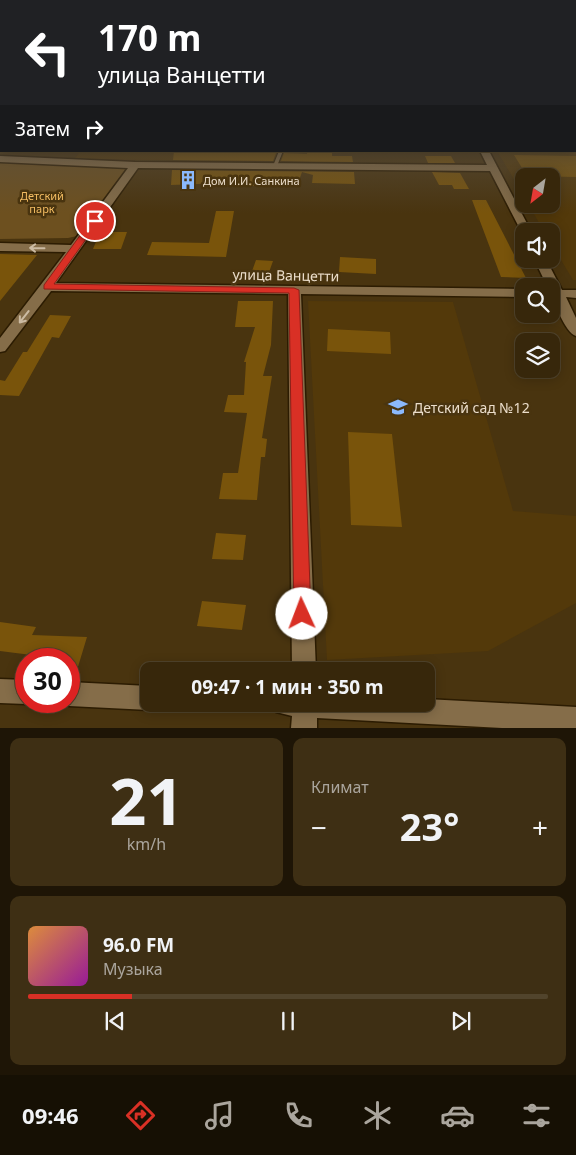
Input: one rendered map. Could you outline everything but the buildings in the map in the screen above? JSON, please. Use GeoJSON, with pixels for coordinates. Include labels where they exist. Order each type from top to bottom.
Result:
{"type":"FeatureCollection","features":[{"type":"Feature","properties":{"kind":"street"},"geometry":{"type":"LineString","coordinates":[[485,152],[522,223]]}},
{"type":"Feature","properties":{"kind":"street"},"geometry":{"type":"LineString","coordinates":[[0,159],[134,165],[494,168]]}},
{"type":"Feature","properties":{"kind":"street"},"geometry":{"type":"LineString","coordinates":[[1,346],[48,287],[134,165]]}},
{"type":"Feature","properties":{"kind":"street"},"geometry":{"type":"LineString","coordinates":[[0,247],[75,249]]}},
{"type":"Feature","properties":{"kind":"street","name":"улица Ванцетти"},"geometry":{"type":"LineString","coordinates":[[48,287],[515,293]]}},
{"type":"Feature","properties":{"kind":"street"},"geometry":{"type":"LineString","coordinates":[[294,290],[304,662]]}},
{"type":"Feature","properties":{"kind":"street"},"geometry":{"type":"LineString","coordinates":[[560,293],[576,294]]}},
{"type":"Feature","properties":{"kind":"street"},"geometry":{"type":"LineString","coordinates":[[560,302],[576,332]]}},
{"type":"Feature","properties":{"kind":"street"},"geometry":{"type":"LineString","coordinates":[[0,691],[15,692]]}},
{"type":"Feature","properties":{"kind":"street"},"geometry":{"type":"LineString","coordinates":[[80,695],[140,698]]}},
{"type":"Feature","properties":{"kind":"street"},"geometry":{"type":"LineString","coordinates":[[361,712],[576,719]]}},
{"type":"Feature","properties":{"kind":"lane"},"geometry":{"type":"LineString","coordinates":[[275,166],[281,152]]}},
{"type":"Feature","properties":{"kind":"shaded area"},"geometry":{"type":"Polygon","coordinates":[[[80,152],[332,152],[333,162],[74,159],[80,152]]]}},
{"type":"Feature","properties":{"kind":"shaded area"},"geometry":{"type":"Polygon","coordinates":[[[498,152],[576,152],[576,280],[573,280],[560,258],[560,223],[539,223],[533,213],[560,213],[560,168],[515,168],[515,181],[498,152]]]}},
{"type":"Feature","properties":{"kind":"shaded area","name":"Детский сад №12"},"geometry":{"type":"Polygon","coordinates":[[[308,301],[453,302],[513,511],[576,516],[576,603],[488,651],[327,660],[308,301]]]}},
{"type":"Feature","properties":{"kind":"green space","name":"Детский парк"},"geometry":{"type":"Polygon","coordinates":[[[0,161],[122,167],[126,169],[77,236],[68,238],[0,239],[0,161]]]}},
{"type":"Feature","properties":{"kind":"place","name":"Дом И.И. Санкина"},"geometry":{"type":"Point","coordinates":[188,180]}},
{"type":"Feature","properties":{"kind":"place","name":"Детский сад №12"},"geometry":{"type":"Point","coordinates":[398,407]}},
{"type":"Feature","properties":{"kind":"route"},"geometry":{"type":"LineString","coordinates":[[95,221],[48,287],[294,290],[302,614]]}}]}
